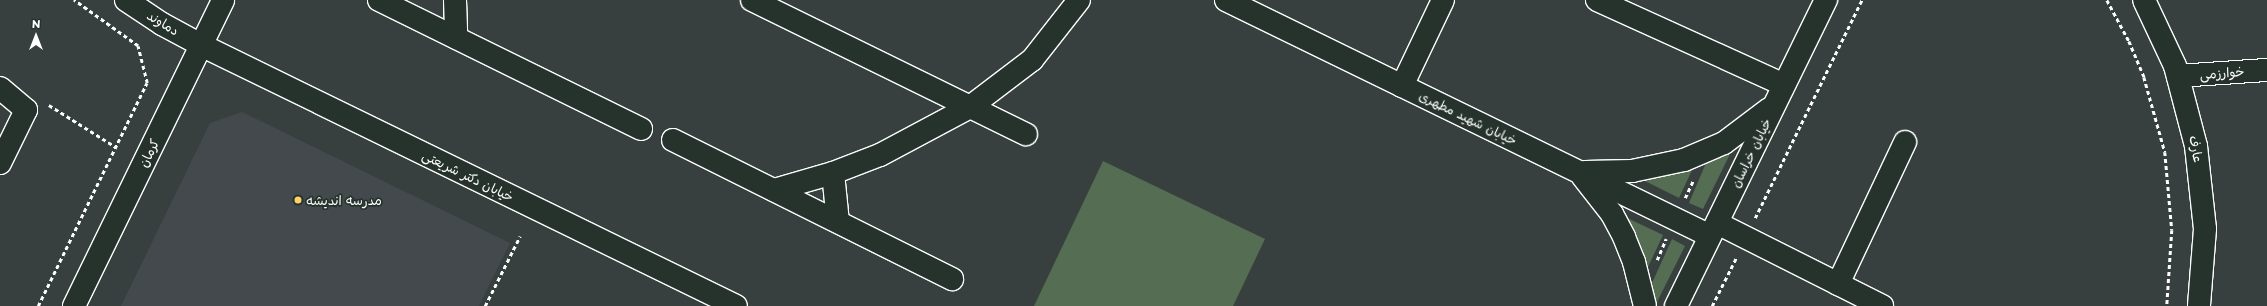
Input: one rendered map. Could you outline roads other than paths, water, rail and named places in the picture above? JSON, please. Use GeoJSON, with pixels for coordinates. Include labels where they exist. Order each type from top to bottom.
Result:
{"type":"FeatureCollection","features":[{"type":"Feature","properties":{"kind":"street","name":"دماوند"},"geometry":{"type":"LineString","coordinates":[[126,0],[162,24],[201,45]]}},
{"type":"Feature","properties":{"kind":"street","name":"کرمان"},"geometry":{"type":"LineString","coordinates":[[74,306],[223,0]]}},
{"type":"Feature","properties":{"kind":"street"},"geometry":{"type":"LineString","coordinates":[[379,0],[641,129]]}},
{"type":"Feature","properties":{"kind":"street"},"geometry":{"type":"LineString","coordinates":[[455,0],[456,38]]}},
{"type":"Feature","properties":{"kind":"street"},"geometry":{"type":"LineString","coordinates":[[752,0],[1026,134]]}},
{"type":"Feature","properties":{"kind":"street"},"geometry":{"type":"LineString","coordinates":[[774,190],[833,173],[880,155],[970,107],[1032,60],[1078,0]]}},
{"type":"Feature","properties":{"kind":"street","name":"خیابان شهید مطهری"},"geometry":{"type":"LineString","coordinates":[[1226,0],[1578,172],[1714,229],[1746,238],[1882,306]]}},
{"type":"Feature","properties":{"kind":"street"},"geometry":{"type":"LineString","coordinates":[[1402,86],[1443,0]]}},
{"type":"Feature","properties":{"kind":"street"},"geometry":{"type":"LineString","coordinates":[[1578,172],[1632,172],[1684,160],[1724,143],[1780,94],[1597,0]]}},
{"type":"Feature","properties":{"kind":"street","name":"خیابان خراسان"},"geometry":{"type":"LineString","coordinates":[[1676,306],[1826,0]]}},
{"type":"Feature","properties":{"kind":"street","name":"عارف"},"geometry":{"type":"LineString","coordinates":[[2144,0],[2178,76],[2196,146],[2202,188],[2205,229],[2199,306]]}},
{"type":"Feature","properties":{"kind":"street","name":"خیابان دکتر شریعتی"},"geometry":{"type":"LineString","coordinates":[[201,45],[736,306]]}},
{"type":"Feature","properties":{"kind":"street","name":"خوارزمی"},"geometry":{"type":"LineString","coordinates":[[2178,76],[2267,70]]}},
{"type":"Feature","properties":{"kind":"street"},"geometry":{"type":"LineString","coordinates":[[0,88],[26,110],[0,163]]}},
{"type":"Feature","properties":{"kind":"street"},"geometry":{"type":"LineString","coordinates":[[673,140],[952,279]]}},
{"type":"Feature","properties":{"kind":"street"},"geometry":{"type":"LineString","coordinates":[[1838,284],[1905,142]]}},
{"type":"Feature","properties":{"kind":"street"},"geometry":{"type":"LineString","coordinates":[[1578,172],[1600,197],[1624,237],[1638,273],[1645,306]]}},
{"type":"Feature","properties":{"kind":"street"},"geometry":{"type":"LineString","coordinates":[[833,173],[838,222]]}},
{"type":"Feature","properties":{"kind":"place","name":"مدرسه اندیشه"},"geometry":{"type":"Point","coordinates":[298,200]}}]}
